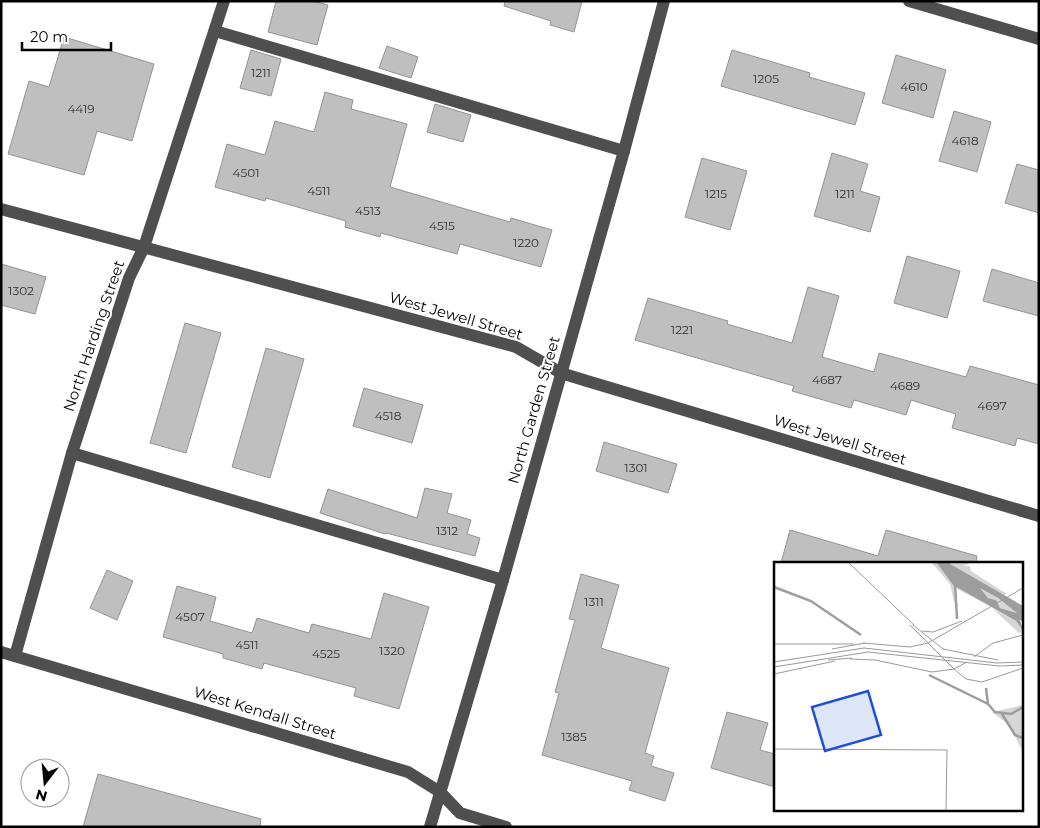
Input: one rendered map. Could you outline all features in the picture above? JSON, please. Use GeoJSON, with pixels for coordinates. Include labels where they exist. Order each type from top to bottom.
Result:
{"type":"FeatureCollection","features":[{"type":"Feature","properties":{"kind":"street","name":"North Harding Street"},"geometry":{"type":"LineString","coordinates":[[15,656],[72,452],[129,278],[144,247],[224,1]]}},
{"type":"Feature","properties":{"kind":"street","name":"North Garden Street"},"geometry":{"type":"LineString","coordinates":[[430,827],[504,580],[664,1]]}},
{"type":"Feature","properties":{"kind":"street"},"geometry":{"type":"LineString","coordinates":[[909,1],[1039,39]]}},
{"type":"Feature","properties":{"kind":"street"},"geometry":{"type":"LineString","coordinates":[[215,31],[624,151]]}},
{"type":"Feature","properties":{"kind":"street","name":"West Jewell Street"},"geometry":{"type":"LineString","coordinates":[[1,209],[516,347],[562,373],[1039,516]]}},
{"type":"Feature","properties":{"kind":"street"},"geometry":{"type":"LineString","coordinates":[[72,452],[504,580]]}},
{"type":"Feature","properties":{"kind":"street","name":"West Kendall Street"},"geometry":{"type":"LineString","coordinates":[[1,652],[408,772],[440,792],[460,814],[506,827]]}},
{"type":"Feature","properties":{"kind":"building"},"geometry":{"type":"Polygon","coordinates":[[[276,1],[313,1],[328,5],[317,45],[268,32],[276,1]]]}},
{"type":"Feature","properties":{"kind":"building"},"geometry":{"type":"Polygon","coordinates":[[[505,1],[582,1],[574,32],[550,25],[551,21],[504,6],[505,1]]]}},
{"type":"Feature","properties":{"kind":"building"},"geometry":{"type":"Polygon","coordinates":[[[64,37],[154,64],[132,141],[97,131],[84,175],[8,154],[29,81],[49,87],[64,37]]]}},
{"type":"Feature","properties":{"kind":"building"},"geometry":{"type":"Polygon","coordinates":[[[387,46],[418,57],[411,78],[379,68],[387,46]]]}},
{"type":"Feature","properties":{"kind":"building"},"geometry":{"type":"Polygon","coordinates":[[[251,50],[281,59],[271,96],[240,88],[251,50]]]}},
{"type":"Feature","properties":{"kind":"building"},"geometry":{"type":"Polygon","coordinates":[[[732,50],[810,73],[809,77],[865,93],[855,125],[721,86],[732,50]]]}},
{"type":"Feature","properties":{"kind":"building"},"geometry":{"type":"Polygon","coordinates":[[[896,55],[946,70],[933,118],[882,103],[896,55]]]}},
{"type":"Feature","properties":{"kind":"building"},"geometry":{"type":"Polygon","coordinates":[[[325,92],[353,100],[351,109],[407,124],[390,187],[510,222],[511,218],[552,230],[541,267],[460,244],[457,254],[381,233],[380,237],[345,227],[346,221],[266,198],[265,201],[215,187],[227,144],[265,155],[275,121],[314,132],[325,92]]]}},
{"type":"Feature","properties":{"kind":"building"},"geometry":{"type":"Polygon","coordinates":[[[435,104],[471,115],[463,142],[427,132],[435,104]]]}},
{"type":"Feature","properties":{"kind":"building"},"geometry":{"type":"Polygon","coordinates":[[[954,111],[991,122],[977,172],[939,161],[954,111]]]}},
{"type":"Feature","properties":{"kind":"building"},"geometry":{"type":"Polygon","coordinates":[[[832,153],[868,164],[860,191],[880,197],[870,232],[814,216],[832,153]]]}},
{"type":"Feature","properties":{"kind":"building"},"geometry":{"type":"Polygon","coordinates":[[[702,158],[747,171],[730,230],[685,217],[702,158]]]}},
{"type":"Feature","properties":{"kind":"building"},"geometry":{"type":"Polygon","coordinates":[[[1017,164],[1039,170],[1039,213],[1005,203],[1017,164]]]}},
{"type":"Feature","properties":{"kind":"building"},"geometry":{"type":"Polygon","coordinates":[[[907,256],[960,271],[947,318],[894,303],[907,256]]]}},
{"type":"Feature","properties":{"kind":"building"},"geometry":{"type":"Polygon","coordinates":[[[1,264],[46,277],[35,314],[1,305],[1,264]]]}},
{"type":"Feature","properties":{"kind":"building"},"geometry":{"type":"Polygon","coordinates":[[[992,269],[1039,283],[1039,316],[983,301],[992,269]]]}},
{"type":"Feature","properties":{"kind":"building"},"geometry":{"type":"Polygon","coordinates":[[[808,287],[839,296],[822,357],[874,372],[879,353],[966,377],[970,366],[1039,385],[1039,444],[1017,438],[1015,446],[952,428],[956,414],[911,400],[906,415],[854,400],[851,408],[792,391],[794,386],[635,340],[648,298],[728,321],[727,324],[792,343],[808,287]]]}},
{"type":"Feature","properties":{"kind":"building"},"geometry":{"type":"Polygon","coordinates":[[[185,323],[221,333],[186,453],[150,443],[185,323]]]}},
{"type":"Feature","properties":{"kind":"building"},"geometry":{"type":"Polygon","coordinates":[[[266,348],[304,359],[270,478],[232,467],[266,348]]]}},
{"type":"Feature","properties":{"kind":"building"},"geometry":{"type":"Polygon","coordinates":[[[364,388],[423,405],[412,443],[353,426],[364,388]]]}},
{"type":"Feature","properties":{"kind":"building"},"geometry":{"type":"Polygon","coordinates":[[[604,442],[677,464],[668,493],[596,471],[604,442]]]}},
{"type":"Feature","properties":{"kind":"building"},"geometry":{"type":"Polygon","coordinates":[[[425,488],[452,494],[447,513],[471,520],[467,534],[480,538],[475,556],[385,534],[320,513],[328,489],[417,518],[425,488]]]}},
{"type":"Feature","properties":{"kind":"building"},"geometry":{"type":"Polygon","coordinates":[[[790,530],[878,556],[886,530],[977,556],[976,562],[781,562],[790,530]]]}},
{"type":"Feature","properties":{"kind":"building"},"geometry":{"type":"Polygon","coordinates":[[[107,570],[133,581],[117,620],[90,608],[107,570]]]}},
{"type":"Feature","properties":{"kind":"building"},"geometry":{"type":"Polygon","coordinates":[[[581,574],[619,585],[601,648],[669,668],[645,753],[654,756],[651,766],[674,773],[665,801],[629,790],[632,781],[542,755],[559,693],[555,692],[575,620],[569,619],[581,574]]]}},
{"type":"Feature","properties":{"kind":"building"},"geometry":{"type":"Polygon","coordinates":[[[177,586],[216,597],[210,621],[252,633],[257,618],[309,633],[312,624],[371,639],[384,593],[429,607],[399,709],[354,696],[356,688],[264,663],[262,669],[223,658],[223,654],[163,637],[177,586]]]}},
{"type":"Feature","properties":{"kind":"building"},"geometry":{"type":"Polygon","coordinates":[[[727,712],[768,723],[760,750],[774,754],[774,787],[711,768],[727,712]]]}},
{"type":"Feature","properties":{"kind":"building"},"geometry":{"type":"Polygon","coordinates":[[[98,774],[261,819],[260,827],[83,827],[98,774]]]}}]}
